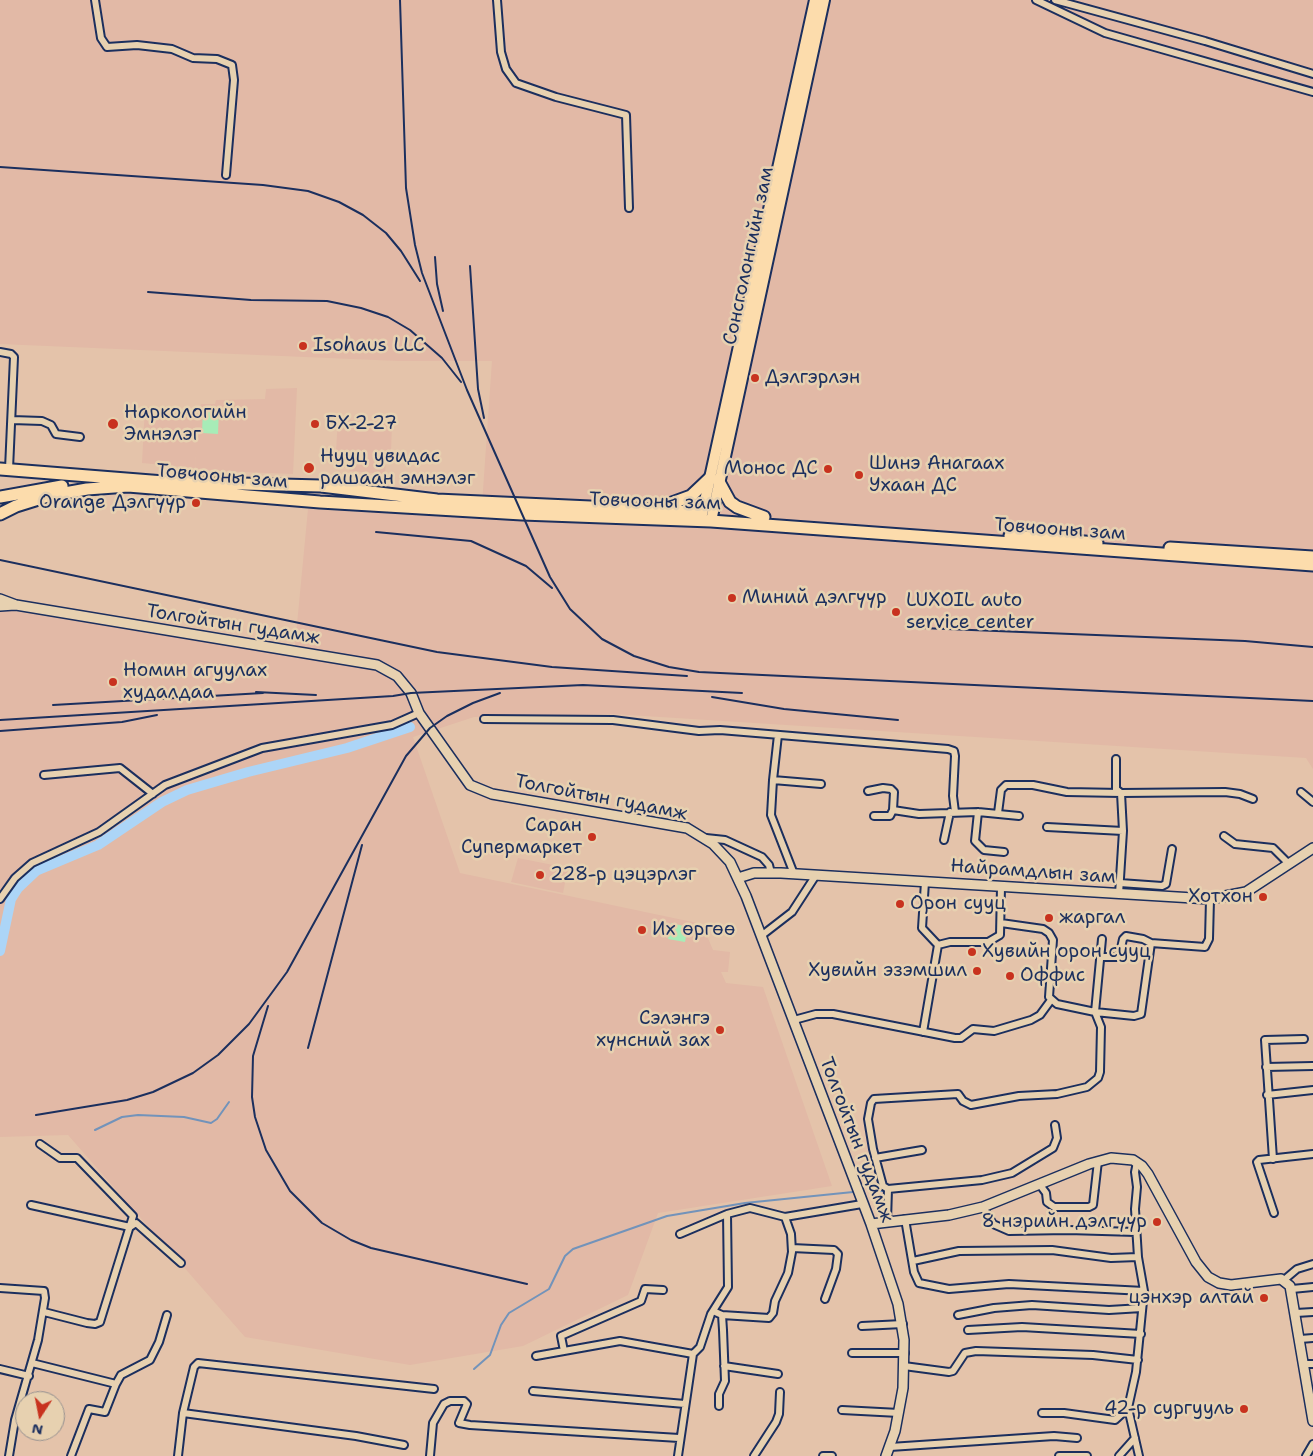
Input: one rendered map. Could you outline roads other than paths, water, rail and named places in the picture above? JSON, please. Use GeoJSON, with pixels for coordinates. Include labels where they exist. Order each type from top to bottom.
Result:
{"type":"FeatureCollection","features":[{"type":"Feature","properties":{"kind":"highway","name":"Товчооны зам"},"geometry":{"type":"LineString","coordinates":[[4,469],[221,484],[321,486],[437,500],[651,510],[706,517],[1313,565]]}},
{"type":"Feature","properties":{"kind":"highway"},"geometry":{"type":"LineString","coordinates":[[0,490],[27,483],[69,479],[77,474]]}},
{"type":"Feature","properties":{"kind":"highway"},"geometry":{"type":"LineString","coordinates":[[651,510],[683,500],[714,479],[730,502],[737,507],[764,518]]}},
{"type":"Feature","properties":{"kind":"highway"},"geometry":{"type":"LineString","coordinates":[[0,498],[69,485],[88,489]]}},
{"type":"Feature","properties":{"kind":"highway","name":"Товчооны зам"},"geometry":{"type":"LineString","coordinates":[[0,514],[40,498],[88,489],[128,486],[320,502],[522,514],[764,518],[1313,557]]}},
{"type":"Feature","properties":{"kind":"main road","name":"Сонсголонгийн зам"},"geometry":{"type":"LineString","coordinates":[[706,517],[815,0]]}},
{"type":"Feature","properties":{"kind":"main road","name":"Сонсголонгийн зам"},"geometry":{"type":"LineString","coordinates":[[714,479],[824,0]]}},
{"type":"Feature","properties":{"kind":"main road","name":"Толгойтын гудамж"},"geometry":{"type":"LineString","coordinates":[[0,599],[16,605],[377,665],[397,676],[404,684],[411,693],[419,713],[462,777],[470,785],[481,791],[654,821],[687,828],[706,838],[730,862],[738,878],[871,1224],[898,1304],[903,1324],[904,1366],[899,1413],[886,1456]]}},
{"type":"Feature","properties":{"kind":"main road","name":"Толгойтын гудамж"},"geometry":{"type":"LineString","coordinates":[[0,606],[16,605]]}},
{"type":"Feature","properties":{"kind":"main road","name":"Найрамдлын зам"},"geometry":{"type":"LineString","coordinates":[[738,878],[754,873],[794,874],[1210,899],[1246,892],[1313,848]]}},
{"type":"Feature","properties":{"kind":"main road"},"geometry":{"type":"LineString","coordinates":[[871,1224],[949,1214],[983,1207],[1098,1161],[1117,1157],[1138,1162],[1152,1180],[1196,1262],[1208,1277],[1219,1283],[1234,1285],[1272,1279],[1284,1280],[1292,1289],[1300,1339],[1308,1364],[1313,1421]]}},
{"type":"Feature","properties":{"kind":"street"},"geometry":{"type":"LineString","coordinates":[[95,0],[101,38],[107,47],[137,45],[172,49],[193,58],[217,59],[232,65],[234,80],[226,175]]}},
{"type":"Feature","properties":{"kind":"street"},"geometry":{"type":"LineString","coordinates":[[497,0],[501,52],[506,69],[516,82],[556,97],[626,115],[629,208]]}},
{"type":"Feature","properties":{"kind":"street"},"geometry":{"type":"LineString","coordinates":[[1036,0],[1105,33],[1313,92]]}},
{"type":"Feature","properties":{"kind":"street"},"geometry":{"type":"LineString","coordinates":[[1055,0],[1205,41],[1313,74]]}},
{"type":"Feature","properties":{"kind":"street"},"geometry":{"type":"LineString","coordinates":[[0,352],[11,354],[14,357],[12,420],[4,469]]}},
{"type":"Feature","properties":{"kind":"street"},"geometry":{"type":"LineString","coordinates":[[12,420],[42,421],[51,425],[56,434],[80,437]]}},
{"type":"Feature","properties":{"kind":"street"},"geometry":{"type":"LineString","coordinates":[[0,899],[15,878],[32,863],[99,832],[165,785],[262,748],[383,726],[419,713]]}},
{"type":"Feature","properties":{"kind":"street"},"geometry":{"type":"LineString","coordinates":[[484,719],[613,720],[681,729],[778,735],[954,751],[952,812],[944,840]]}},
{"type":"Feature","properties":{"kind":"street"},"geometry":{"type":"LineString","coordinates":[[778,735],[771,815],[794,874]]}},
{"type":"Feature","properties":{"kind":"street"},"geometry":{"type":"LineString","coordinates":[[1116,759],[1116,789],[1121,793],[1123,831],[1119,894]]}},
{"type":"Feature","properties":{"kind":"street"},"geometry":{"type":"LineString","coordinates":[[44,775],[120,768],[153,794]]}},
{"type":"Feature","properties":{"kind":"street"},"geometry":{"type":"LineString","coordinates":[[773,780],[821,784]]}},
{"type":"Feature","properties":{"kind":"street"},"geometry":{"type":"LineString","coordinates":[[998,813],[1001,790],[1006,785],[1033,785],[1068,792],[1224,792],[1240,794],[1253,799]]}},
{"type":"Feature","properties":{"kind":"street"},"geometry":{"type":"LineString","coordinates":[[868,791],[883,788],[891,789],[894,792],[893,810],[890,816],[874,816]]}},
{"type":"Feature","properties":{"kind":"street"},"geometry":{"type":"LineString","coordinates":[[1301,792],[1313,802]]}},
{"type":"Feature","properties":{"kind":"street"},"geometry":{"type":"LineString","coordinates":[[893,810],[920,814],[978,812],[1019,816]]}},
{"type":"Feature","properties":{"kind":"street"},"geometry":{"type":"LineString","coordinates":[[978,812],[975,841],[984,850],[1004,852]]}},
{"type":"Feature","properties":{"kind":"street"},"geometry":{"type":"LineString","coordinates":[[1047,827],[1123,831]]}},
{"type":"Feature","properties":{"kind":"street"},"geometry":{"type":"LineString","coordinates":[[1224,836],[1235,844],[1274,848],[1290,864]]}},
{"type":"Feature","properties":{"kind":"street"},"geometry":{"type":"LineString","coordinates":[[706,838],[725,840],[762,857],[769,866],[770,873]]}},
{"type":"Feature","properties":{"kind":"street"},"geometry":{"type":"LineString","coordinates":[[1120,883],[1162,886],[1166,884],[1172,849]]}},
{"type":"Feature","properties":{"kind":"street"},"geometry":{"type":"LineString","coordinates":[[761,936],[792,912],[816,875]]}},
{"type":"Feature","properties":{"kind":"street"},"geometry":{"type":"LineString","coordinates":[[925,882],[922,928],[938,945]]}},
{"type":"Feature","properties":{"kind":"street"},"geometry":{"type":"LineString","coordinates":[[938,945],[950,942],[988,942],[1000,935],[1001,887]]}},
{"type":"Feature","properties":{"kind":"street"},"geometry":{"type":"LineString","coordinates":[[1100,957],[1119,957],[1125,937],[1143,939],[1151,943],[1205,947],[1208,939],[1210,899]]}},
{"type":"Feature","properties":{"kind":"street"},"geometry":{"type":"LineString","coordinates":[[1001,923],[1043,929],[1052,936],[1048,990],[1051,1000],[1057,1004],[1095,1012],[1134,1016],[1141,1014],[1151,943]]}},
{"type":"Feature","properties":{"kind":"street"},"geometry":{"type":"LineString","coordinates":[[1055,1125],[1057,1138],[1053,1148],[1012,1173],[982,1180],[888,1189],[883,1186],[874,1158],[868,1119],[870,1103],[874,1099],[958,1094],[962,1101],[971,1105],[1019,1096],[1058,1094],[1087,1087],[1098,1078],[1100,1072],[1101,1027],[1095,1012],[1102,939]]}},
{"type":"Feature","properties":{"kind":"street"},"geometry":{"type":"LineString","coordinates":[[923,1032],[938,945]]}},
{"type":"Feature","properties":{"kind":"street"},"geometry":{"type":"LineString","coordinates":[[794,1020],[816,1014],[833,1014],[961,1038],[973,1029],[994,1031],[1037,1018],[1051,1000]]}},
{"type":"Feature","properties":{"kind":"street"},"geometry":{"type":"LineString","coordinates":[[1272,1159],[1265,1040],[1304,1039]]}},
{"type":"Feature","properties":{"kind":"street"},"geometry":{"type":"LineString","coordinates":[[1266,1067],[1313,1066]]}},
{"type":"Feature","properties":{"kind":"street"},"geometry":{"type":"LineString","coordinates":[[1267,1095],[1313,1090]]}},
{"type":"Feature","properties":{"kind":"street"},"geometry":{"type":"LineString","coordinates":[[40,1144],[60,1158],[77,1158],[133,1216],[103,1318],[100,1322],[95,1324],[87,1323],[44,1312]]}},
{"type":"Feature","properties":{"kind":"street"},"geometry":{"type":"LineString","coordinates":[[874,1158],[922,1150]]}},
{"type":"Feature","properties":{"kind":"street"},"geometry":{"type":"LineString","coordinates":[[1274,1213],[1257,1166],[1259,1160],[1312,1153]]}},
{"type":"Feature","properties":{"kind":"street"},"geometry":{"type":"LineString","coordinates":[[1040,1185],[1046,1193],[1047,1202],[1054,1207],[1089,1207],[1093,1205],[1098,1161]]}},
{"type":"Feature","properties":{"kind":"street"},"geometry":{"type":"LineString","coordinates":[[1138,1162],[1135,1172],[1136,1232],[1144,1291],[1142,1334],[1128,1408],[1139,1456]]}},
{"type":"Feature","properties":{"kind":"street"},"geometry":{"type":"LineString","coordinates":[[887,1221],[888,1189]]}},
{"type":"Feature","properties":{"kind":"street"},"geometry":{"type":"LineString","coordinates":[[680,1234],[726,1214],[750,1208],[785,1217],[862,1204]]}},
{"type":"Feature","properties":{"kind":"street"},"geometry":{"type":"LineString","coordinates":[[30,1205],[130,1227],[136,1223],[181,1263]]}},
{"type":"Feature","properties":{"kind":"street"},"geometry":{"type":"LineString","coordinates":[[983,1207],[993,1224],[1009,1231],[1136,1232]]}},
{"type":"Feature","properties":{"kind":"street"},"geometry":{"type":"LineString","coordinates":[[678,1456],[679,1438],[693,1354],[700,1347],[713,1312],[728,1287],[726,1214]]}},
{"type":"Feature","properties":{"kind":"street"},"geometry":{"type":"LineString","coordinates":[[713,1312],[722,1315],[769,1318],[788,1273],[792,1248],[785,1217]]}},
{"type":"Feature","properties":{"kind":"street"},"geometry":{"type":"LineString","coordinates":[[905,1219],[914,1272],[919,1283],[949,1289],[1009,1284],[1144,1291]]}},
{"type":"Feature","properties":{"kind":"street"},"geometry":{"type":"LineString","coordinates":[[792,1248],[834,1250],[838,1254],[836,1269],[825,1299]]}},
{"type":"Feature","properties":{"kind":"street"},"geometry":{"type":"LineString","coordinates":[[913,1261],[959,1251],[1052,1250],[1111,1258],[1138,1257]]}},
{"type":"Feature","properties":{"kind":"street"},"geometry":{"type":"LineString","coordinates":[[1284,1280],[1297,1269],[1313,1264]]}},
{"type":"Feature","properties":{"kind":"street"},"geometry":{"type":"LineString","coordinates":[[1292,1289],[1313,1287]]}},
{"type":"Feature","properties":{"kind":"street"},"geometry":{"type":"LineString","coordinates":[[0,1288],[44,1291],[44,1312],[29,1376],[15,1420],[9,1456]]}},
{"type":"Feature","properties":{"kind":"street"},"geometry":{"type":"LineString","coordinates":[[564,1351],[561,1336],[641,1301],[645,1289],[663,1290]]}},
{"type":"Feature","properties":{"kind":"street"},"geometry":{"type":"LineString","coordinates":[[958,1315],[994,1308],[1032,1305],[1110,1310],[1142,1308]]}},
{"type":"Feature","properties":{"kind":"street"},"geometry":{"type":"LineString","coordinates":[[1296,1313],[1313,1312]]}},
{"type":"Feature","properties":{"kind":"street"},"geometry":{"type":"LineString","coordinates":[[71,1456],[89,1409],[106,1412],[116,1384],[126,1371],[150,1360],[159,1342],[167,1315]]}},
{"type":"Feature","properties":{"kind":"street"},"geometry":{"type":"LineString","coordinates":[[719,1406],[719,1394],[725,1381],[722,1315]]}},
{"type":"Feature","properties":{"kind":"street"},"geometry":{"type":"LineString","coordinates":[[862,1326],[903,1324]]}},
{"type":"Feature","properties":{"kind":"street"},"geometry":{"type":"LineString","coordinates":[[968,1330],[1022,1327],[1142,1334]]}},
{"type":"Feature","properties":{"kind":"street"},"geometry":{"type":"LineString","coordinates":[[1300,1339],[1313,1338]]}},
{"type":"Feature","properties":{"kind":"street"},"geometry":{"type":"LineString","coordinates":[[536,1356],[620,1341],[693,1354]]}},
{"type":"Feature","properties":{"kind":"street"},"geometry":{"type":"LineString","coordinates":[[904,1366],[949,1372],[953,1371],[965,1353],[976,1350],[1077,1354],[1138,1360]]}},
{"type":"Feature","properties":{"kind":"street"},"geometry":{"type":"LineString","coordinates":[[852,1353],[905,1353]]}},
{"type":"Feature","properties":{"kind":"street"},"geometry":{"type":"LineString","coordinates":[[178,1456],[183,1413],[194,1367],[198,1363],[204,1362],[434,1389]]}},
{"type":"Feature","properties":{"kind":"street"},"geometry":{"type":"LineString","coordinates":[[32,1363],[116,1384]]}},
{"type":"Feature","properties":{"kind":"street"},"geometry":{"type":"LineString","coordinates":[[724,1366],[778,1374]]}},
{"type":"Feature","properties":{"kind":"street"},"geometry":{"type":"LineString","coordinates":[[0,1369],[29,1376]]}},
{"type":"Feature","properties":{"kind":"street"},"geometry":{"type":"LineString","coordinates":[[533,1391],[685,1404]]}},
{"type":"Feature","properties":{"kind":"street"},"geometry":{"type":"LineString","coordinates":[[754,1456],[776,1422],[779,1414],[780,1392]]}},
{"type":"Feature","properties":{"kind":"street"},"geometry":{"type":"LineString","coordinates":[[430,1456],[433,1423],[444,1404],[450,1401],[464,1401],[467,1404],[459,1422],[470,1425],[679,1438]]}},
{"type":"Feature","properties":{"kind":"street"},"geometry":{"type":"LineString","coordinates":[[1042,1413],[1064,1413],[1115,1420],[1128,1408]]}},
{"type":"Feature","properties":{"kind":"street"},"geometry":{"type":"LineString","coordinates":[[842,1410],[899,1413]]}},
{"type":"Feature","properties":{"kind":"street"},"geometry":{"type":"LineString","coordinates":[[183,1413],[356,1436],[404,1445]]}},
{"type":"Feature","properties":{"kind":"street"},"geometry":{"type":"LineString","coordinates":[[890,1447],[1054,1436],[1076,1438]]}},
{"type":"Feature","properties":{"kind":"street"},"geometry":{"type":"LineString","coordinates":[[1119,1456],[1135,1438]]}},
{"type":"Feature","properties":{"kind":"street"},"geometry":{"type":"LineString","coordinates":[[1306,1456],[1313,1444]]}},
{"type":"Feature","properties":{"kind":"street"},"geometry":{"type":"LineString","coordinates":[[823,1456],[832,1456]]}},
{"type":"Feature","properties":{"kind":"street"},"geometry":{"type":"LineString","coordinates":[[1059,1456],[1087,1456]]}},
{"type":"Feature","properties":{"kind":"waterway"},"geometry":{"type":"LineString","coordinates":[[0,951],[11,899],[18,888],[36,871],[98,845],[162,802],[187,790],[248,772],[347,748],[410,727]]}},
{"type":"Feature","properties":{"kind":"waterway"},"geometry":{"type":"LineString","coordinates":[[95,1130],[122,1117],[138,1115],[184,1117],[211,1123],[217,1119],[229,1102]]}},
{"type":"Feature","properties":{"kind":"waterway"},"geometry":{"type":"LineString","coordinates":[[877,1191],[884,1191]]}},
{"type":"Feature","properties":{"kind":"waterway"},"geometry":{"type":"LineString","coordinates":[[474,1369],[490,1355],[501,1325],[509,1313],[549,1289],[565,1256],[573,1249],[667,1216],[745,1203],[853,1192]]}},
{"type":"Feature","properties":{"kind":"railway"},"geometry":{"type":"LineString","coordinates":[[400,0],[406,188],[415,245],[422,273],[467,390],[550,577],[570,609],[602,639],[634,656],[669,667],[699,672],[1313,701]]}},
{"type":"Feature","properties":{"kind":"railway"},"geometry":{"type":"LineString","coordinates":[[0,167],[263,185],[308,191],[339,202],[363,215],[386,233],[401,251],[420,281]]}},
{"type":"Feature","properties":{"kind":"railway"},"geometry":{"type":"LineString","coordinates":[[435,257],[437,284],[443,311]]}},
{"type":"Feature","properties":{"kind":"railway"},"geometry":{"type":"LineString","coordinates":[[470,266],[478,389],[484,418]]}},
{"type":"Feature","properties":{"kind":"railway"},"geometry":{"type":"LineString","coordinates":[[148,292],[251,300],[327,301],[361,308],[388,317],[410,330],[442,358],[461,382]]}},
{"type":"Feature","properties":{"kind":"railway"},"geometry":{"type":"LineString","coordinates":[[376,532],[471,541],[526,566],[552,588]]}},
{"type":"Feature","properties":{"kind":"railway"},"geometry":{"type":"LineString","coordinates":[[0,560],[437,652],[552,667],[687,676]]}},
{"type":"Feature","properties":{"kind":"railway"},"geometry":{"type":"LineString","coordinates":[[922,628],[1245,641],[1313,647]]}},
{"type":"Feature","properties":{"kind":"railway"},"geometry":{"type":"LineString","coordinates":[[0,720],[393,696],[411,693],[583,685],[742,693]]}},
{"type":"Feature","properties":{"kind":"railway"},"geometry":{"type":"LineString","coordinates":[[256,692],[316,695]]}},
{"type":"Feature","properties":{"kind":"railway"},"geometry":{"type":"LineString","coordinates":[[53,705],[263,693]]}},
{"type":"Feature","properties":{"kind":"railway"},"geometry":{"type":"LineString","coordinates":[[36,1115],[127,1100],[153,1092],[193,1073],[218,1055],[249,1024],[287,972],[406,756],[430,728],[447,716],[473,703],[500,693]]}},
{"type":"Feature","properties":{"kind":"railway"},"geometry":{"type":"LineString","coordinates":[[712,697],[784,709],[898,720]]}},
{"type":"Feature","properties":{"kind":"railway"},"geometry":{"type":"LineString","coordinates":[[0,731],[122,722],[157,715]]}},
{"type":"Feature","properties":{"kind":"railway"},"geometry":{"type":"LineString","coordinates":[[308,1048],[362,845]]}},
{"type":"Feature","properties":{"kind":"railway"},"geometry":{"type":"LineString","coordinates":[[268,1006],[253,1056],[252,1097],[255,1117],[266,1150],[290,1191],[322,1223],[351,1240],[371,1248],[527,1284]]}},
{"type":"Feature","properties":{"kind":"place","name":"Isohaus LLC"},"geometry":{"type":"Point","coordinates":[303,346]}},
{"type":"Feature","properties":{"kind":"place","name":"Дэлгэрлэн"},"geometry":{"type":"Point","coordinates":[755,378]}},
{"type":"Feature","properties":{"kind":"place","name":"Наркологийн Эмнэлэг"},"geometry":{"type":"Point","coordinates":[113,424]}},
{"type":"Feature","properties":{"kind":"place","name":"БХ-2-27"},"geometry":{"type":"Point","coordinates":[315,424]}},
{"type":"Feature","properties":{"kind":"place","name":"Нууц увидас рашаан эмнэлэг"},"geometry":{"type":"Point","coordinates":[309,468]}},
{"type":"Feature","properties":{"kind":"place","name":"Монос ДС"},"geometry":{"type":"Point","coordinates":[828,469]}},
{"type":"Feature","properties":{"kind":"place","name":"Шинэ Анагаах Ухаан ДС"},"geometry":{"type":"Point","coordinates":[859,475]}},
{"type":"Feature","properties":{"kind":"place","name":"Orange Дэлгүүр"},"geometry":{"type":"Point","coordinates":[196,503]}},
{"type":"Feature","properties":{"kind":"place","name":"Миний дэлгүүр"},"geometry":{"type":"Point","coordinates":[732,598]}},
{"type":"Feature","properties":{"kind":"place","name":"LUXOIL auto service center"},"geometry":{"type":"Point","coordinates":[896,612]}},
{"type":"Feature","properties":{"kind":"place","name":"Номин агуулах худалдаа"},"geometry":{"type":"Point","coordinates":[113,682]}},
{"type":"Feature","properties":{"kind":"place","name":"Саран Супермаркет"},"geometry":{"type":"Point","coordinates":[592,837]}},
{"type":"Feature","properties":{"kind":"place","name":"228-р цэцэрлэг"},"geometry":{"type":"Point","coordinates":[540,875]}},
{"type":"Feature","properties":{"kind":"place","name":"Хотхон"},"geometry":{"type":"Point","coordinates":[1263,897]}},
{"type":"Feature","properties":{"kind":"place","name":"Орон сууц"},"geometry":{"type":"Point","coordinates":[900,904]}},
{"type":"Feature","properties":{"kind":"place","name":"жаргал"},"geometry":{"type":"Point","coordinates":[1049,918]}},
{"type":"Feature","properties":{"kind":"place","name":"Их өргөө"},"geometry":{"type":"Point","coordinates":[642,930]}},
{"type":"Feature","properties":{"kind":"place","name":"Хувийн орон сууц"},"geometry":{"type":"Point","coordinates":[972,952]}},
{"type":"Feature","properties":{"kind":"place","name":"Хувийн эзэмшил"},"geometry":{"type":"Point","coordinates":[977,971]}},
{"type":"Feature","properties":{"kind":"place","name":"Оффис"},"geometry":{"type":"Point","coordinates":[1010,976]}},
{"type":"Feature","properties":{"kind":"place","name":"Сэлэнгэ хүнсний зах"},"geometry":{"type":"Point","coordinates":[720,1030]}},
{"type":"Feature","properties":{"kind":"place","name":"8 нэрийн дэлгүүр"},"geometry":{"type":"Point","coordinates":[1157,1222]}},
{"type":"Feature","properties":{"kind":"place","name":"цэнхэр алтай"},"geometry":{"type":"Point","coordinates":[1264,1298]}},
{"type":"Feature","properties":{"kind":"place","name":"42-p сургууль"},"geometry":{"type":"Point","coordinates":[1244,1409]}}]}
